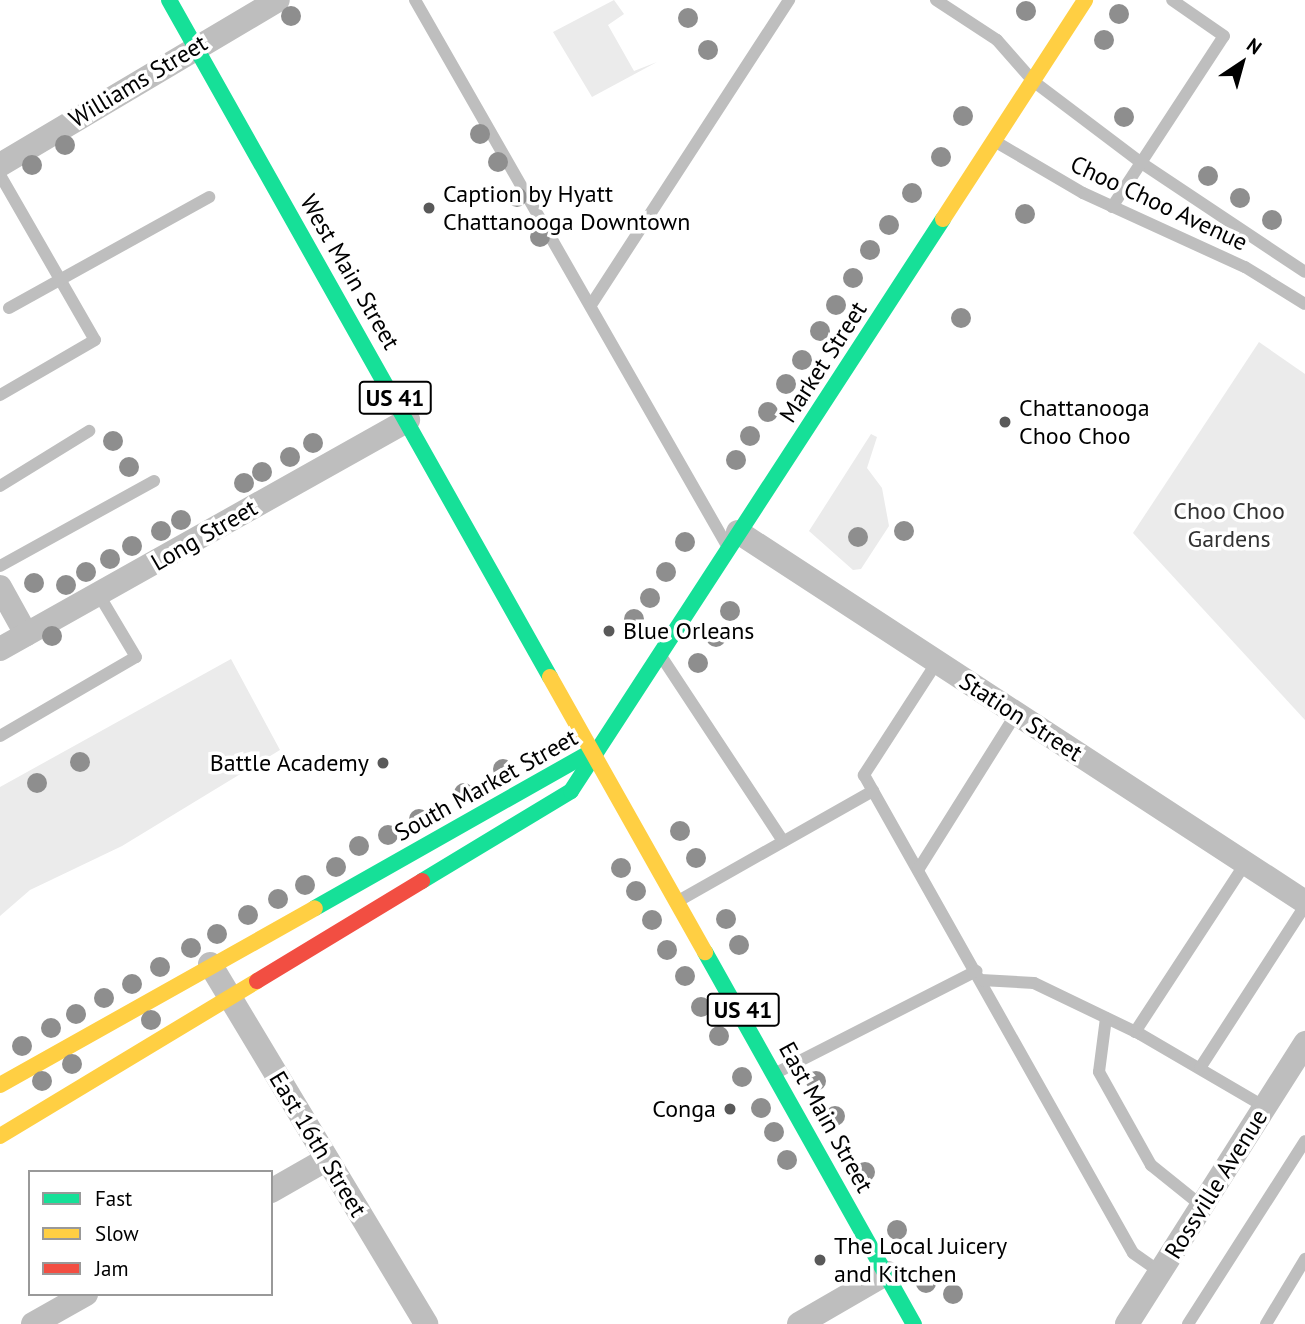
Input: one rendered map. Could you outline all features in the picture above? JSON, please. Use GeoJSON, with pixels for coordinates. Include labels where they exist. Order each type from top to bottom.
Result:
{"type":"FeatureCollection","features":[{"type":"Feature","properties":{"kind":"main road","name":"West Main Street"},"geometry":{"type":"LineString","coordinates":[[169,0],[596,748]]}},
{"type":"Feature","properties":{"kind":"main road","name":"Market Street"},"geometry":{"type":"LineString","coordinates":[[596,748],[995,142],[1085,0]]}},
{"type":"Feature","properties":{"kind":"main road","name":"East Main Street"},"geometry":{"type":"LineString","coordinates":[[596,748],[914,1324]]}},
{"type":"Feature","properties":{"kind":"main road","name":"South Market Street"},"geometry":{"type":"LineString","coordinates":[[0,1085],[596,748]]}},
{"type":"Feature","properties":{"kind":"main road","name":"South Market Street"},"geometry":{"type":"LineString","coordinates":[[0,1136],[571,791],[596,748]]}},
{"type":"Feature","properties":{"kind":"street","name":"Williams Street"},"geometry":{"type":"LineString","coordinates":[[0,166],[195,46],[278,0]]}},
{"type":"Feature","properties":{"kind":"street","name":"Long Street"},"geometry":{"type":"LineString","coordinates":[[0,649],[408,420]]}},
{"type":"Feature","properties":{"kind":"street","name":"Station Street"},"geometry":{"type":"LineString","coordinates":[[733,540],[937,662],[1305,904]]}},
{"type":"Feature","properties":{"kind":"street"},"geometry":{"type":"LineString","coordinates":[[0,587],[26,634]]}},
{"type":"Feature","properties":{"kind":"street","name":"East 16th Street"},"geometry":{"type":"LineString","coordinates":[[210,964],[426,1324]]}},
{"type":"Feature","properties":{"kind":"street","name":"Rossville Avenue"},"geometry":{"type":"LineString","coordinates":[[1127,1324],[1305,1043]]}},
{"type":"Feature","properties":{"kind":"street"},"geometry":{"type":"LineString","coordinates":[[273,1190],[327,1159]]}},
{"type":"Feature","properties":{"kind":"street"},"geometry":{"type":"LineString","coordinates":[[799,1324],[887,1273]]}},
{"type":"Feature","properties":{"kind":"street"},"geometry":{"type":"LineString","coordinates":[[33,1324],[82,1296]]}},
{"type":"Feature","properties":{"kind":"lane"},"geometry":{"type":"LineString","coordinates":[[415,0],[590,306],[733,540]]}},
{"type":"Feature","properties":{"kind":"lane"},"geometry":{"type":"LineString","coordinates":[[590,306],[789,0]]}},
{"type":"Feature","properties":{"kind":"lane","name":"Choo Choo Avenue"},"geometry":{"type":"LineString","coordinates":[[936,0],[997,40],[1033,81],[1139,162],[1305,272]]}},
{"type":"Feature","properties":{"kind":"lane"},"geometry":{"type":"LineString","coordinates":[[1112,207],[1224,36],[1172,0]]}},
{"type":"Feature","properties":{"kind":"lane","name":"Choo Choo Avenue"},"geometry":{"type":"LineString","coordinates":[[995,142],[1112,207],[1245,267],[1303,299]]}},
{"type":"Feature","properties":{"kind":"lane"},"geometry":{"type":"LineString","coordinates":[[0,175],[95,340],[0,395]]}},
{"type":"Feature","properties":{"kind":"lane"},"geometry":{"type":"LineString","coordinates":[[9,308],[209,197]]}},
{"type":"Feature","properties":{"kind":"lane"},"geometry":{"type":"LineString","coordinates":[[0,486],[89,431]]}},
{"type":"Feature","properties":{"kind":"lane"},"geometry":{"type":"LineString","coordinates":[[0,566],[154,481]]}},
{"type":"Feature","properties":{"kind":"lane"},"geometry":{"type":"LineString","coordinates":[[0,736],[136,657],[99,595]]}},
{"type":"Feature","properties":{"kind":"lane"},"geometry":{"type":"LineString","coordinates":[[658,653],[783,841]]}},
{"type":"Feature","properties":{"kind":"lane"},"geometry":{"type":"LineString","coordinates":[[937,662],[864,775],[979,975],[1133,1253],[1160,1272]]}},
{"type":"Feature","properties":{"kind":"lane"},"geometry":{"type":"LineString","coordinates":[[918,870],[1016,714]]}},
{"type":"Feature","properties":{"kind":"lane"},"geometry":{"type":"LineString","coordinates":[[680,900],[873,791]]}},
{"type":"Feature","properties":{"kind":"lane"},"geometry":{"type":"LineString","coordinates":[[1135,1032],[1245,864]]}},
{"type":"Feature","properties":{"kind":"lane"},"geometry":{"type":"LineString","coordinates":[[1199,1068],[1305,904]]}},
{"type":"Feature","properties":{"kind":"lane"},"geometry":{"type":"LineString","coordinates":[[775,1073],[979,975],[1034,983],[1135,1032],[1265,1107]]}},
{"type":"Feature","properties":{"kind":"lane"},"geometry":{"type":"LineString","coordinates":[[1106,1018],[1099,1073],[1151,1165],[1202,1206]]}},
{"type":"Feature","properties":{"kind":"lane"},"geometry":{"type":"LineString","coordinates":[[1188,1324],[1305,1141]]}},
{"type":"Feature","properties":{"kind":"lane"},"geometry":{"type":"LineString","coordinates":[[1266,1324],[1305,1259]]}},
{"type":"Feature","properties":{"kind":"green space"},"geometry":{"type":"Polygon","coordinates":[[[614,0],[624,14],[608,25],[634,71],[657,62],[592,97],[553,32],[614,0]]]}},
{"type":"Feature","properties":{"kind":"green space","name":"Choo Choo Gardens"},"geometry":{"type":"Polygon","coordinates":[[[1259,342],[1305,374],[1305,720],[1133,533],[1259,342]]]}},
{"type":"Feature","properties":{"kind":"green space"},"geometry":{"type":"Polygon","coordinates":[[[871,434],[877,437],[867,468],[882,488],[889,526],[861,569],[853,570],[809,531],[871,434]]]}},
{"type":"Feature","properties":{"kind":"green space"},"geometry":{"type":"Polygon","coordinates":[[[231,659],[280,750],[122,846],[30,890],[0,916],[0,787],[231,659]]]}},
{"type":"Feature","properties":{"kind":"traffic: fast"},"geometry":{"type":"LineString","coordinates":[[169,0],[550,677]]}},
{"type":"Feature","properties":{"kind":"traffic: fast"},"geometry":{"type":"LineString","coordinates":[[422,881],[571,791],[943,219]]}},
{"type":"Feature","properties":{"kind":"traffic: fast"},"geometry":{"type":"LineString","coordinates":[[315,908],[594,750]]}},
{"type":"Feature","properties":{"kind":"traffic: fast"},"geometry":{"type":"LineString","coordinates":[[705,952],[914,1324]]}},
{"type":"Feature","properties":{"kind":"traffic: slow"},"geometry":{"type":"LineString","coordinates":[[943,219],[1085,0]]}},
{"type":"Feature","properties":{"kind":"traffic: slow"},"geometry":{"type":"LineString","coordinates":[[550,677],[705,952]]}},
{"type":"Feature","properties":{"kind":"traffic: slow"},"geometry":{"type":"LineString","coordinates":[[0,1085],[315,908]]}},
{"type":"Feature","properties":{"kind":"traffic: slow"},"geometry":{"type":"LineString","coordinates":[[0,1136],[257,981]]}},
{"type":"Feature","properties":{"kind":"traffic: jam"},"geometry":{"type":"LineString","coordinates":[[257,981],[422,881]]}},
{"type":"Feature","properties":{"kind":"place","name":"Caption by Hyatt Chattanooga Downtown"},"geometry":{"type":"Point","coordinates":[429,208]}},
{"type":"Feature","properties":{"kind":"place","name":"Chattanooga Choo Choo"},"geometry":{"type":"Point","coordinates":[1005,422]}},
{"type":"Feature","properties":{"kind":"place","name":"Blue Orleans"},"geometry":{"type":"Point","coordinates":[609,631]}},
{"type":"Feature","properties":{"kind":"place","name":"Battle Academy"},"geometry":{"type":"Point","coordinates":[383,763]}},
{"type":"Feature","properties":{"kind":"place","name":"Conga"},"geometry":{"type":"Point","coordinates":[730,1109]}},
{"type":"Feature","properties":{"kind":"place","name":"The Local Juicery and Kitchen"},"geometry":{"type":"Point","coordinates":[820,1260]}}]}
